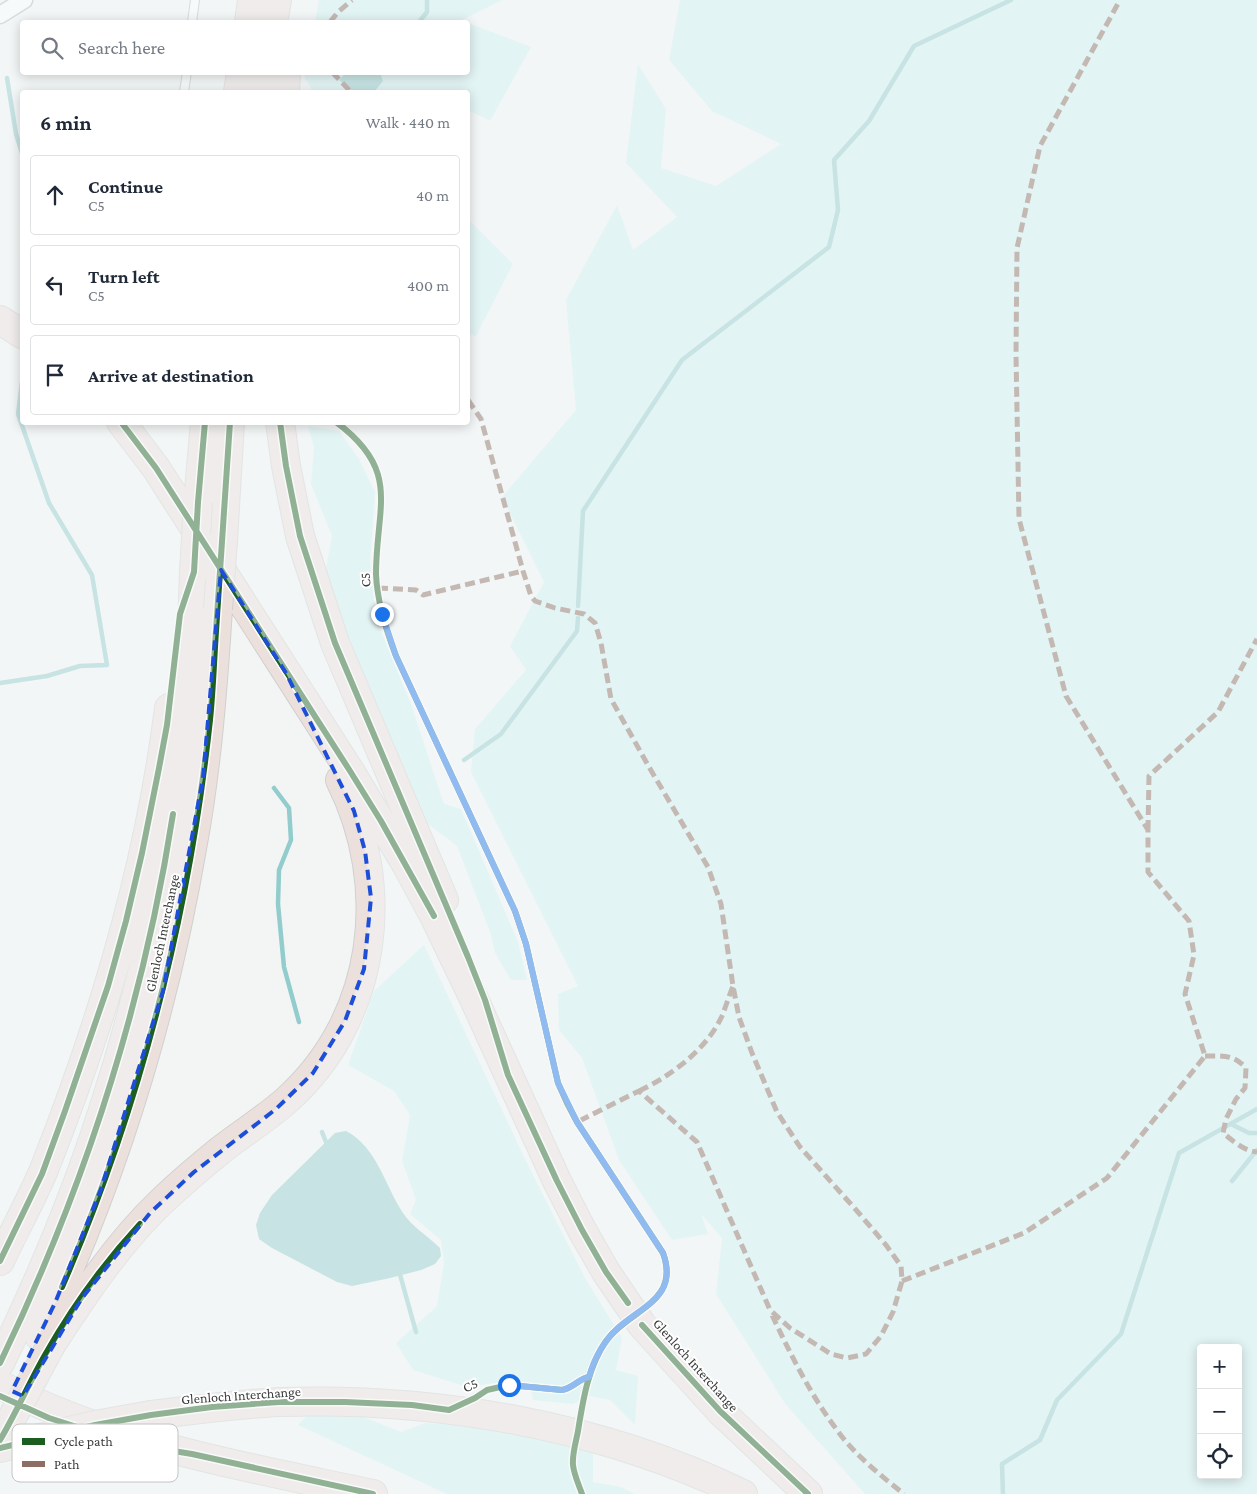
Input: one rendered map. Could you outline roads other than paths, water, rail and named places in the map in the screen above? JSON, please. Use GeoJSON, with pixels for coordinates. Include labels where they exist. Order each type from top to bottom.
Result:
{"type":"FeatureCollection","features":[{"type":"Feature","properties":{"kind":"highway"},"geometry":{"type":"LineString","coordinates":[[249,20],[252,0]]}},
{"type":"Feature","properties":{"kind":"highway"},"geometry":{"type":"LineString","coordinates":[[273,20],[277,0]]}},
{"type":"Feature","properties":{"kind":"highway"},"geometry":{"type":"LineString","coordinates":[[289,20],[291,0]]}},
{"type":"Feature","properties":{"kind":"highway"},"geometry":{"type":"LineString","coordinates":[[238,90],[241,75]]}},
{"type":"Feature","properties":{"kind":"highway"},"geometry":{"type":"LineString","coordinates":[[263,90],[266,75]]}},
{"type":"Feature","properties":{"kind":"highway"},"geometry":{"type":"LineString","coordinates":[[285,90],[286,75]]}},
{"type":"Feature","properties":{"kind":"highway"},"geometry":{"type":"LineString","coordinates":[[0,320],[20,333]]}},
{"type":"Feature","properties":{"kind":"highway","name":"Glenloch Interchange"},"geometry":{"type":"LineString","coordinates":[[123,425],[156,468],[381,821],[406,864],[434,916],[473,997],[557,1181],[606,1272],[642,1325],[720,1411],[808,1494]]}},
{"type":"Feature","properties":{"kind":"highway","name":"Glenloch Interchange"},"geometry":{"type":"LineString","coordinates":[[0,1363],[35,1338],[56,1239],[98,1128],[139,985],[166,861],[188,697],[198,502],[205,425]]}},
{"type":"Feature","properties":{"kind":"highway","name":"Glenloch Interchange"},"geometry":{"type":"LineString","coordinates":[[2,1433],[35,1338],[76,1253],[119,1139],[162,991],[180,913],[199,805],[210,718],[230,425]]}},
{"type":"Feature","properties":{"kind":"highway"},"geometry":{"type":"LineString","coordinates":[[280,425],[286,466],[300,536],[335,643],[468,957],[487,1007],[508,1075]]}},
{"type":"Feature","properties":{"kind":"highway"},"geometry":{"type":"LineString","coordinates":[[0,1261],[42,1174],[84,1060],[111,977],[154,801],[167,724],[180,614],[194,572]]}},
{"type":"Feature","properties":{"kind":"highway"},"geometry":{"type":"LineString","coordinates":[[35,1338],[94,1282],[150,1213],[194,1172],[276,1109],[299,1088],[330,1048],[342,1026],[359,986],[368,948],[371,923],[369,878],[360,830],[348,798],[286,674]]}},
{"type":"Feature","properties":{"kind":"highway"},"geometry":{"type":"LineString","coordinates":[[0,1385],[43,1405],[94,1424]]}},
{"type":"Feature","properties":{"kind":"highway"},"geometry":{"type":"LineString","coordinates":[[0,1396],[67,1424]]}},
{"type":"Feature","properties":{"kind":"highway","name":"Glenloch Interchange"},"geometry":{"type":"LineString","coordinates":[[101,1424],[151,1415],[279,1402],[412,1405],[478,1413],[547,1426],[670,1463],[743,1494]]}},
{"type":"Feature","properties":{"kind":"highway"},"geometry":{"type":"LineString","coordinates":[[178,1450],[372,1494]]}},
{"type":"Feature","properties":{"kind":"highway"},"geometry":{"type":"LineString","coordinates":[[178,1452],[192,1454]]}},
{"type":"Feature","properties":{"kind":"street"},"geometry":{"type":"LineString","coordinates":[[0,15],[24,0]]}},
{"type":"Feature","properties":{"kind":"lane"},"geometry":{"type":"LineString","coordinates":[[192,20],[195,0]]}},
{"type":"Feature","properties":{"kind":"lane"},"geometry":{"type":"LineString","coordinates":[[184,90],[186,75]]}},
{"type":"Feature","properties":{"kind":"water"},"geometry":{"type":"Polygon","coordinates":[[[344,75],[381,75],[383,81],[376,90],[352,90],[339,80],[344,75]]]}},
{"type":"Feature","properties":{"kind":"water"},"geometry":{"type":"Polygon","coordinates":[[[346,1131],[357,1138],[373,1157],[407,1218],[440,1248],[441,1256],[435,1264],[421,1270],[352,1286],[337,1282],[272,1248],[259,1239],[256,1225],[260,1213],[272,1195],[335,1133],[346,1131]]]}},
{"type":"Feature","properties":{"kind":"waterway"},"geometry":{"type":"LineString","coordinates":[[421,20],[427,12],[427,0]]}},
{"type":"Feature","properties":{"kind":"waterway"},"geometry":{"type":"LineString","coordinates":[[578,606],[583,511],[682,360],[829,247],[838,210],[834,160],[869,121],[914,46],[1011,0]]}},
{"type":"Feature","properties":{"kind":"waterway"},"geometry":{"type":"LineString","coordinates":[[7,78],[16,134],[20,147]]}},
{"type":"Feature","properties":{"kind":"waterway"},"geometry":{"type":"LineString","coordinates":[[20,398],[18,414],[20,420]]}},
{"type":"Feature","properties":{"kind":"waterway"},"geometry":{"type":"LineString","coordinates":[[0,683],[47,676],[80,666],[107,665],[92,575],[49,503],[22,425]]}},
{"type":"Feature","properties":{"kind":"waterway"},"geometry":{"type":"LineString","coordinates":[[464,760],[501,734],[577,631],[578,618]]}},
{"type":"Feature","properties":{"kind":"waterway"},"geometry":{"type":"LineString","coordinates":[[274,788],[289,808],[291,840],[279,870],[278,904],[284,967],[299,1022]]}},
{"type":"Feature","properties":{"kind":"waterway"},"geometry":{"type":"LineString","coordinates":[[1003,1494],[1002,1464],[1040,1440],[1057,1400],[1121,1334],[1179,1153],[1257,1109]]}},
{"type":"Feature","properties":{"kind":"waterway"},"geometry":{"type":"LineString","coordinates":[[1231,1124],[1249,1133],[1257,1133]]}},
{"type":"Feature","properties":{"kind":"waterway"},"geometry":{"type":"LineString","coordinates":[[322,1132],[328,1147]]}},
{"type":"Feature","properties":{"kind":"waterway"},"geometry":{"type":"LineString","coordinates":[[1232,1181],[1257,1150]]}},
{"type":"Feature","properties":{"kind":"waterway"},"geometry":{"type":"LineString","coordinates":[[399,1271],[416,1332]]}}]}
